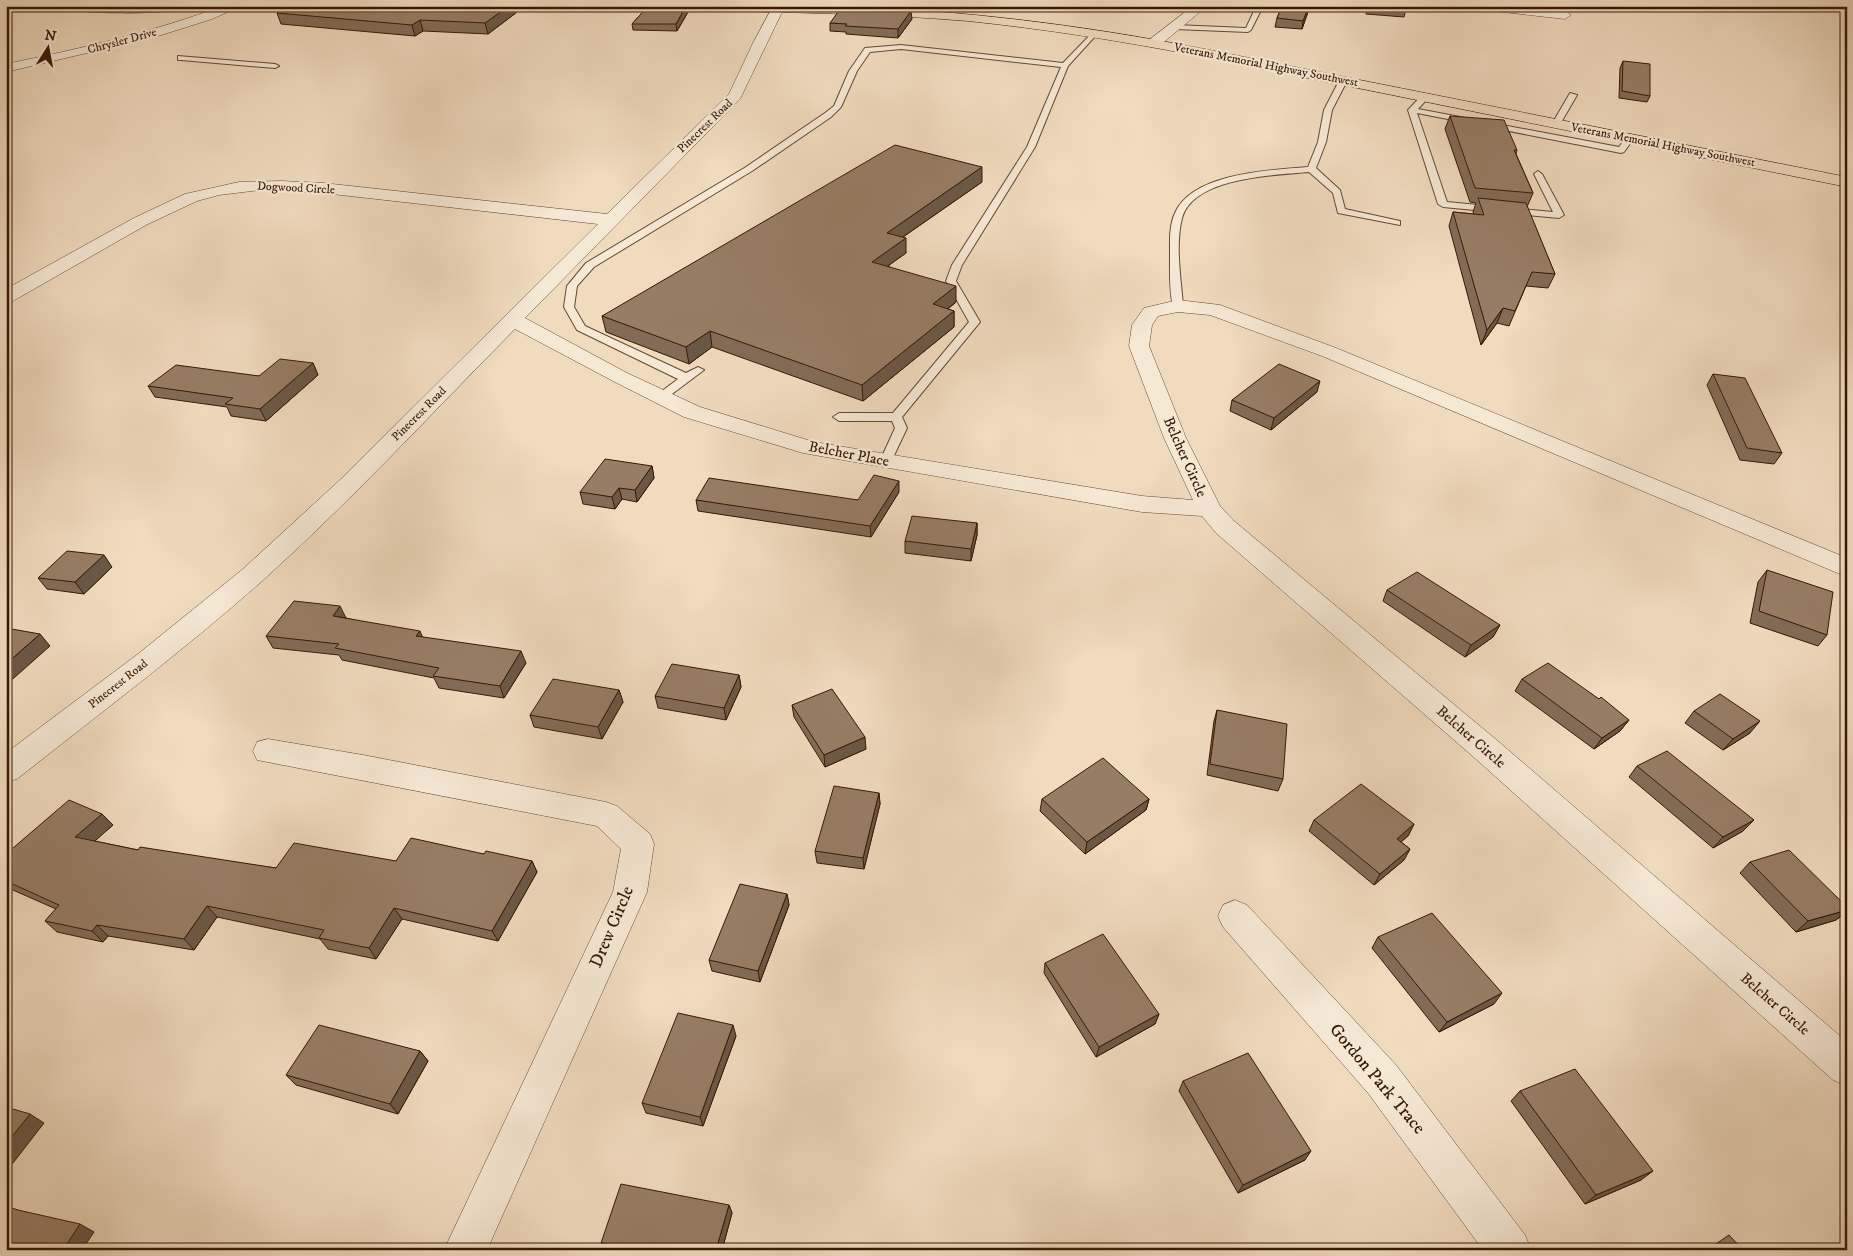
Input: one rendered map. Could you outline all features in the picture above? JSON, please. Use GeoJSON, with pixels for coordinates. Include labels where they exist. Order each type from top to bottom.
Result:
{"type":"FeatureCollection","features":[{"type":"Feature","properties":{"kind":"main road","name":"Veterans Memorial Highway Southwest"},"geometry":{"type":"LineString","coordinates":[[677,6],[896,9],[1095,33],[1154,43],[1847,182]]}},
{"type":"Feature","properties":{"kind":"street","name":"Chrysler Drive"},"geometry":{"type":"LineString","coordinates":[[6,68],[70,55],[190,23],[235,6]]}},
{"type":"Feature","properties":{"kind":"street"},"geometry":{"type":"LineString","coordinates":[[931,14],[945,6]]}},
{"type":"Feature","properties":{"kind":"street"},"geometry":{"type":"LineString","coordinates":[[1154,43],[1202,6]]}},
{"type":"Feature","properties":{"kind":"street"},"geometry":{"type":"LineString","coordinates":[[1486,6],[1565,15]]}},
{"type":"Feature","properties":{"kind":"street","name":"Pinecrest Road"},"geometry":{"type":"LineString","coordinates":[[6,770],[148,661],[252,575],[349,484],[735,96],[773,8]]}},
{"type":"Feature","properties":{"kind":"street","name":"Dogwood Circle"},"geometry":{"type":"LineString","coordinates":[[6,297],[66,261],[186,199],[218,190],[257,185],[301,187],[611,220]]}},
{"type":"Feature","properties":{"kind":"street","name":"Belcher Circle"},"geometry":{"type":"LineString","coordinates":[[1847,568],[1329,352],[1212,309],[1178,306],[1151,312],[1142,325],[1139,346],[1175,438],[1209,508],[1225,527],[1495,758],[1847,1066]]}},
{"type":"Feature","properties":{"kind":"street","name":"Belcher Place"},"geometry":{"type":"LineString","coordinates":[[514,320],[620,378],[692,412],[811,448],[1142,504],[1209,508]]}},
{"type":"Feature","properties":{"kind":"street","name":"Drew Circle"},"geometry":{"type":"LineString","coordinates":[[268,751],[363,767],[606,815],[638,844],[630,892],[465,1250]]}},
{"type":"Feature","properties":{"kind":"street","name":"Gordon Park Trace"},"geometry":{"type":"LineString","coordinates":[[1235,916],[1382,1079],[1510,1250]]}},
{"type":"Feature","properties":{"kind":"lane"},"geometry":{"type":"LineString","coordinates":[[59,6],[94,10],[153,11],[189,6]]}},
{"type":"Feature","properties":{"kind":"lane"},"geometry":{"type":"LineString","coordinates":[[1175,27],[1248,30],[1258,10],[1224,6]]}},
{"type":"Feature","properties":{"kind":"lane"},"geometry":{"type":"LineString","coordinates":[[896,417],[975,322],[951,281],[957,265],[1031,147],[1065,65],[1095,33]]}},
{"type":"Feature","properties":{"kind":"lane"},"geometry":{"type":"LineString","coordinates":[[686,378],[581,328],[569,306],[572,286],[590,264],[756,164],[794,140],[828,115],[837,107],[853,72],[868,50],[901,47],[1065,65]]}},
{"type":"Feature","properties":{"kind":"lane"},"geometry":{"type":"LineString","coordinates":[[181,58],[275,66]]}},
{"type":"Feature","properties":{"kind":"lane"},"geometry":{"type":"LineString","coordinates":[[1311,169],[1322,142],[1328,110],[1343,81]]}},
{"type":"Feature","properties":{"kind":"lane"},"geometry":{"type":"LineString","coordinates":[[1556,124],[1573,95]]}},
{"type":"Feature","properties":{"kind":"lane"},"geometry":{"type":"LineString","coordinates":[[1412,110],[1425,97]]}},
{"type":"Feature","properties":{"kind":"lane"},"geometry":{"type":"LineString","coordinates":[[1412,110],[1621,150],[1630,138]]}},
{"type":"Feature","properties":{"kind":"lane"},"geometry":{"type":"LineString","coordinates":[[1412,110],[1443,204],[1559,215],[1538,174]]}},
{"type":"Feature","properties":{"kind":"lane"},"geometry":{"type":"LineString","coordinates":[[1498,126],[1506,114]]}},
{"type":"Feature","properties":{"kind":"lane"},"geometry":{"type":"LineString","coordinates":[[1178,306],[1175,248],[1180,212],[1194,196],[1214,185],[1251,176],[1311,169],[1337,192],[1341,211],[1397,223]]}},
{"type":"Feature","properties":{"kind":"lane"},"geometry":{"type":"LineString","coordinates":[[660,397],[698,370]]}},
{"type":"Feature","properties":{"kind":"lane"},"geometry":{"type":"LineString","coordinates":[[839,417],[896,417]]}},
{"type":"Feature","properties":{"kind":"lane"},"geometry":{"type":"LineString","coordinates":[[886,461],[901,428],[896,417]]}},
{"type":"Feature","properties":{"kind":"building"},"geometry":{"type":"Polygon","coordinates":[[[291,6],[406,6],[457,10],[463,6],[509,6],[485,23],[420,20],[412,25],[277,13],[291,6]]]}},
{"type":"Feature","properties":{"kind":"building"},"geometry":{"type":"Polygon","coordinates":[[[648,6],[686,6],[676,24],[632,24],[648,6]]]}},
{"type":"Feature","properties":{"kind":"building"},"geometry":{"type":"Polygon","coordinates":[[[1282,6],[1309,6],[1303,21],[1277,18],[1282,6]]]}},
{"type":"Feature","properties":{"kind":"building"},"geometry":{"type":"Polygon","coordinates":[[[1378,6],[1406,6],[1406,9],[1378,6]]]}},
{"type":"Feature","properties":{"kind":"building"},"geometry":{"type":"Polygon","coordinates":[[[841,8],[911,11],[898,29],[845,26],[847,24],[830,23],[841,8]]]}},
{"type":"Feature","properties":{"kind":"building"},"geometry":{"type":"Polygon","coordinates":[[[1623,61],[1650,64],[1650,96],[1622,91],[1623,61]]]}},
{"type":"Feature","properties":{"kind":"building"},"geometry":{"type":"Polygon","coordinates":[[[1450,116],[1504,120],[1517,150],[1514,150],[1533,193],[1475,188],[1450,116]]]}},
{"type":"Feature","properties":{"kind":"building"},"geometry":{"type":"Polygon","coordinates":[[[895,145],[982,167],[887,233],[906,238],[872,262],[956,286],[933,304],[954,311],[862,385],[710,331],[686,347],[602,316],[895,145]]]}},
{"type":"Feature","properties":{"kind":"building"},"geometry":{"type":"Polygon","coordinates":[[[1478,198],[1526,203],[1555,274],[1532,272],[1515,311],[1503,308],[1487,330],[1453,212],[1484,215],[1478,198]]]}},
{"type":"Feature","properties":{"kind":"building"},"geometry":{"type":"Polygon","coordinates":[[[280,359],[313,363],[260,409],[225,404],[233,398],[148,386],[176,365],[259,376],[280,359]]]}},
{"type":"Feature","properties":{"kind":"building"},"geometry":{"type":"Polygon","coordinates":[[[1279,364],[1320,381],[1274,418],[1232,400],[1279,364]]]}},
{"type":"Feature","properties":{"kind":"building"},"geometry":{"type":"Polygon","coordinates":[[[1713,374],[1745,378],[1782,453],[1747,448],[1713,374]]]}},
{"type":"Feature","properties":{"kind":"building"},"geometry":{"type":"Polygon","coordinates":[[[605,459],[652,466],[635,490],[619,488],[612,497],[580,492],[605,459]]]}},
{"type":"Feature","properties":{"kind":"building"},"geometry":{"type":"Polygon","coordinates":[[[874,475],[899,481],[870,526],[696,500],[709,478],[858,500],[874,475]]]}},
{"type":"Feature","properties":{"kind":"building"},"geometry":{"type":"Polygon","coordinates":[[[912,516],[977,523],[971,549],[905,541],[912,516]]]}},
{"type":"Feature","properties":{"kind":"building"},"geometry":{"type":"Polygon","coordinates":[[[67,551],[104,555],[75,582],[38,578],[67,551]]]}},
{"type":"Feature","properties":{"kind":"building"},"geometry":{"type":"Polygon","coordinates":[[[1767,570],[1833,592],[1827,635],[1759,611],[1767,570]]]}},
{"type":"Feature","properties":{"kind":"building"},"geometry":{"type":"Polygon","coordinates":[[[1417,572],[1500,625],[1471,645],[1387,590],[1417,572]]]}},
{"type":"Feature","properties":{"kind":"building"},"geometry":{"type":"Polygon","coordinates":[[[294,601],[340,606],[333,616],[420,631],[416,636],[521,651],[500,686],[433,676],[439,668],[335,648],[339,644],[266,636],[294,601]]]}},
{"type":"Feature","properties":{"kind":"building"},"geometry":{"type":"Polygon","coordinates":[[[6,628],[40,634],[6,664],[6,628]]]}},
{"type":"Feature","properties":{"kind":"building"},"geometry":{"type":"Polygon","coordinates":[[[1548,663],[1599,699],[1601,697],[1629,720],[1602,738],[1522,679],[1548,663]]]}},
{"type":"Feature","properties":{"kind":"building"},"geometry":{"type":"Polygon","coordinates":[[[672,664],[739,675],[724,708],[655,696],[672,664]]]}},
{"type":"Feature","properties":{"kind":"building"},"geometry":{"type":"Polygon","coordinates":[[[553,679],[619,690],[598,727],[530,715],[553,679]]]}},
{"type":"Feature","properties":{"kind":"building"},"geometry":{"type":"Polygon","coordinates":[[[832,689],[865,737],[824,755],[792,705],[832,689]]]}},
{"type":"Feature","properties":{"kind":"building"},"geometry":{"type":"Polygon","coordinates":[[[1720,694],[1760,721],[1733,739],[1694,711],[1720,694]]]}},
{"type":"Feature","properties":{"kind":"building"},"geometry":{"type":"Polygon","coordinates":[[[1217,710],[1287,724],[1283,779],[1210,764],[1217,710]]]}},
{"type":"Feature","properties":{"kind":"building"},"geometry":{"type":"Polygon","coordinates":[[[1667,751],[1754,820],[1723,837],[1637,766],[1667,751]]]}},
{"type":"Feature","properties":{"kind":"building"},"geometry":{"type":"Polygon","coordinates":[[[1103,758],[1149,799],[1087,842],[1042,799],[1103,758]]]}},
{"type":"Feature","properties":{"kind":"building"},"geometry":{"type":"Polygon","coordinates":[[[1361,784],[1414,824],[1397,839],[1410,849],[1380,874],[1314,820],[1361,784]]]}},
{"type":"Feature","properties":{"kind":"building"},"geometry":{"type":"Polygon","coordinates":[[[834,786],[879,793],[863,858],[815,851],[834,786]]]}},
{"type":"Feature","properties":{"kind":"building"},"geometry":{"type":"Polygon","coordinates":[[[69,800],[102,814],[75,837],[138,850],[140,847],[276,868],[294,843],[396,861],[411,838],[484,854],[486,851],[532,861],[492,931],[394,908],[369,948],[319,938],[324,930],[207,906],[184,939],[97,925],[92,931],[45,921],[59,905],[6,881],[6,854],[69,800]]]}},
{"type":"Feature","properties":{"kind":"building"},"geometry":{"type":"Polygon","coordinates":[[[1789,850],[1847,907],[1847,910],[1808,921],[1750,862],[1789,850]]]}},
{"type":"Feature","properties":{"kind":"building"},"geometry":{"type":"Polygon","coordinates":[[[740,884],[787,894],[758,971],[709,960],[740,884]]]}},
{"type":"Feature","properties":{"kind":"building"},"geometry":{"type":"Polygon","coordinates":[[[1432,913],[1502,993],[1447,1022],[1378,937],[1432,913]]]}},
{"type":"Feature","properties":{"kind":"building"},"geometry":{"type":"Polygon","coordinates":[[[1103,934],[1159,1014],[1099,1047],[1045,963],[1103,934]]]}},
{"type":"Feature","properties":{"kind":"building"},"geometry":{"type":"Polygon","coordinates":[[[678,1013],[733,1025],[700,1117],[642,1103],[678,1013]]]}},
{"type":"Feature","properties":{"kind":"building"},"geometry":{"type":"Polygon","coordinates":[[[319,1025],[420,1051],[390,1104],[286,1075],[319,1025]]]}},
{"type":"Feature","properties":{"kind":"building"},"geometry":{"type":"Polygon","coordinates":[[[1248,1053],[1311,1151],[1243,1185],[1183,1081],[1248,1053]]]}},
{"type":"Feature","properties":{"kind":"building"},"geometry":{"type":"Polygon","coordinates":[[[1575,1069],[1653,1171],[1596,1195],[1520,1091],[1575,1069]]]}},
{"type":"Feature","properties":{"kind":"building"},"geometry":{"type":"Polygon","coordinates":[[[6,1107],[30,1114],[6,1144],[6,1107]]]}},
{"type":"Feature","properties":{"kind":"building"},"geometry":{"type":"Polygon","coordinates":[[[621,1184],[729,1205],[716,1250],[636,1250],[601,1243],[621,1184]]]}},
{"type":"Feature","properties":{"kind":"building"},"geometry":{"type":"Polygon","coordinates":[[[6,1206],[80,1224],[63,1250],[6,1250],[6,1206]]]}},
{"type":"Feature","properties":{"kind":"building"},"geometry":{"type":"Polygon","coordinates":[[[1729,1235],[1743,1250],[1707,1250],[1729,1235]]]}}]}
